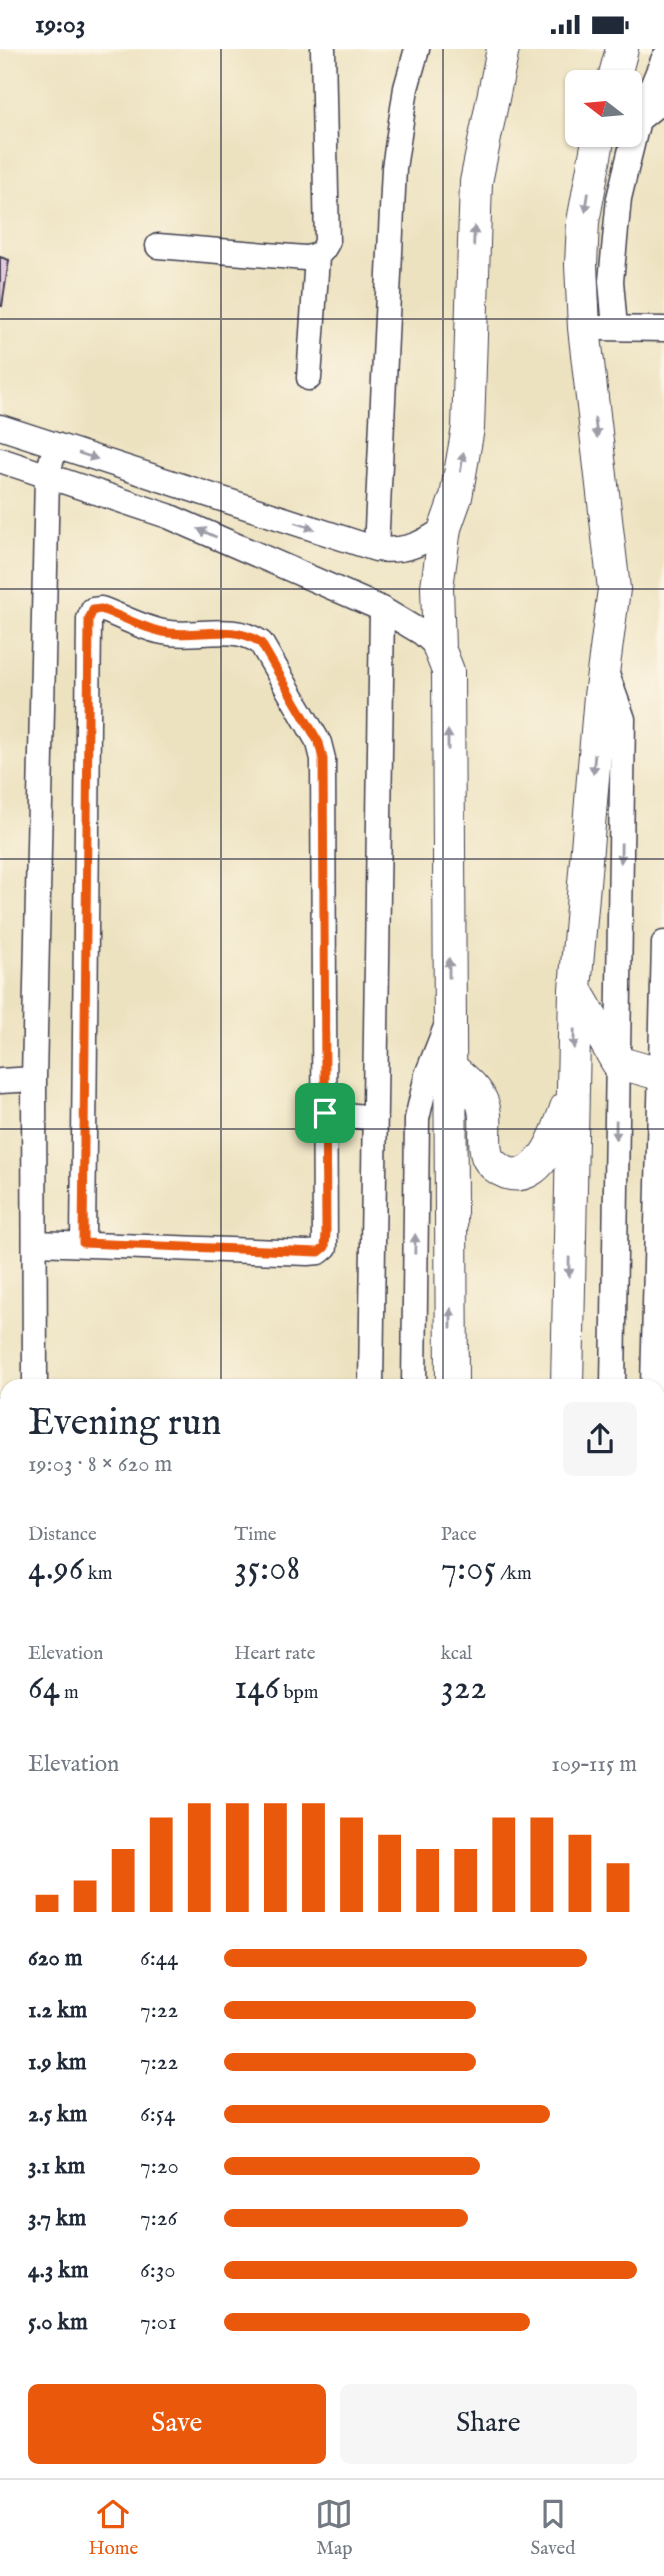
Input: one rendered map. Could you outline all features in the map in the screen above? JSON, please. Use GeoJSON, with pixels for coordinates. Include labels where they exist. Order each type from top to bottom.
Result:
{"type":"FeatureCollection","features":[{"type":"Feature","properties":{"kind":"main road"},"geometry":{"type":"LineString","coordinates":[[452,1379],[448,671],[439,647],[438,587],[445,528],[456,497],[468,428],[476,182],[503,49]]}},
{"type":"Feature","properties":{"kind":"main road"},"geometry":{"type":"LineString","coordinates":[[616,70],[622,49]]}},
{"type":"Feature","properties":{"kind":"main road"},"geometry":{"type":"LineString","coordinates":[[567,1379],[575,989],[602,680],[614,589],[584,327],[583,222],[596,147]]}},
{"type":"Feature","properties":{"kind":"main road"},"geometry":{"type":"LineString","coordinates":[[575,989],[617,1062],[659,1074]]}},
{"type":"Feature","properties":{"kind":"main road"},"geometry":{"type":"LineString","coordinates":[[449,1066],[475,1090],[484,1104],[488,1158],[498,1170],[515,1176],[528,1172],[545,1155],[573,1090]]}},
{"type":"Feature","properties":{"kind":"street"},"geometry":{"type":"LineString","coordinates":[[309,378],[317,257],[327,243],[323,49]]}},
{"type":"Feature","properties":{"kind":"street"},"geometry":{"type":"LineString","coordinates":[[376,549],[394,168],[407,88],[417,49]]}},
{"type":"Feature","properties":{"kind":"street"},"geometry":{"type":"LineString","coordinates":[[642,103],[664,58]]}},
{"type":"Feature","properties":{"kind":"street"},"geometry":{"type":"LineString","coordinates":[[642,118],[664,99]]}},
{"type":"Feature","properties":{"kind":"street"},"geometry":{"type":"LineString","coordinates":[[615,328],[611,281],[627,147]]}},
{"type":"Feature","properties":{"kind":"street"},"geometry":{"type":"LineString","coordinates":[[158,246],[317,257]]}},
{"type":"Feature","properties":{"kind":"street"},"geometry":{"type":"LineString","coordinates":[[584,327],[664,329]]}},
{"type":"Feature","properties":{"kind":"street"},"geometry":{"type":"LineString","coordinates":[[0,427],[376,549],[396,551],[419,546],[445,528]]}},
{"type":"Feature","properties":{"kind":"street"},"geometry":{"type":"LineString","coordinates":[[35,1379],[34,1079],[47,476],[56,445]]}},
{"type":"Feature","properties":{"kind":"street"},"geometry":{"type":"LineString","coordinates":[[0,460],[168,516],[382,609],[422,633],[439,647]]}},
{"type":"Feature","properties":{"kind":"street"},"geometry":{"type":"LineString","coordinates":[[36,1243],[319,1252],[325,1247],[323,759],[319,743],[261,643],[254,638],[223,632],[164,632],[101,609],[93,610],[89,619],[83,1243]]}},
{"type":"Feature","properties":{"kind":"street"},"geometry":{"type":"LineString","coordinates":[[372,1379],[382,609]]}},
{"type":"Feature","properties":{"kind":"street"},"geometry":{"type":"LineString","coordinates":[[602,680],[623,719],[613,1379]]}},
{"type":"Feature","properties":{"kind":"street"},"geometry":{"type":"LineString","coordinates":[[653,1379],[664,943]]}},
{"type":"Feature","properties":{"kind":"street"},"geometry":{"type":"LineString","coordinates":[[414,1379],[417,1119],[427,1075],[449,1019]]}},
{"type":"Feature","properties":{"kind":"street"},"geometry":{"type":"LineString","coordinates":[[0,1081],[34,1079]]}},
{"type":"Feature","properties":{"kind":"street"},"geometry":{"type":"LineString","coordinates":[[325,1113],[375,1118]]}},
{"type":"Feature","properties":{"kind":"building"},"geometry":{"type":"Polygon","coordinates":[[[0,257],[9,260],[2,306],[0,306],[0,257]]]}},
{"type":"Feature","properties":{"kind":"route"},"geometry":{"type":"LineString","coordinates":[[101,609],[164,632],[223,632],[254,638],[261,643],[319,743],[323,759],[325,1113],[326,1233],[325,1247],[319,1252],[83,1243],[89,619],[93,610],[101,609]]}}]}
